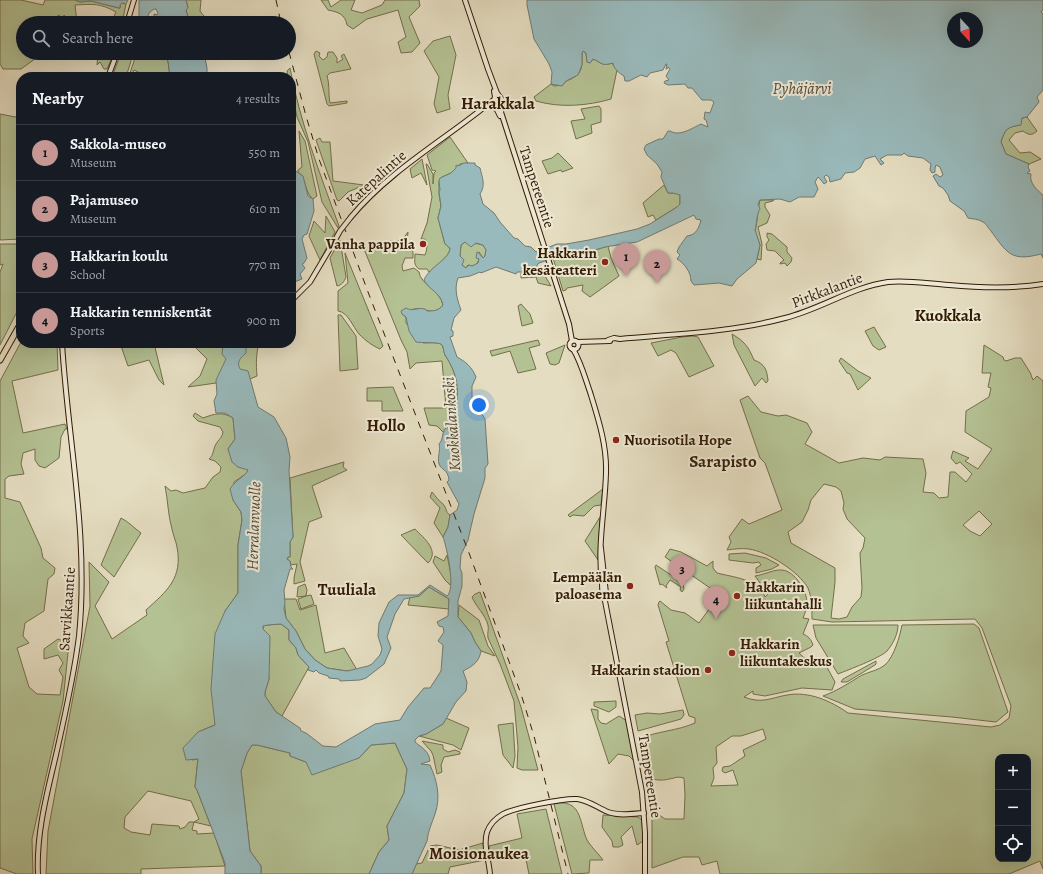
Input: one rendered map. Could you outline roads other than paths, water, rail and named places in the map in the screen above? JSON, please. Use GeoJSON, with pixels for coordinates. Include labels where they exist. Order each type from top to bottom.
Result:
{"type":"FeatureCollection","features":[{"type":"Feature","properties":{"kind":"highway"},"geometry":{"type":"LineString","coordinates":[[0,360],[16,332]]}},
{"type":"Feature","properties":{"kind":"main road"},"geometry":{"type":"LineString","coordinates":[[129,16],[134,0]]}},
{"type":"Feature","properties":{"kind":"main road","name":"Tampereentie"},"geometry":{"type":"LineString","coordinates":[[465,0],[488,69],[496,90],[504,103],[501,108],[502,114],[570,331],[576,344],[580,363],[598,417],[605,450],[606,475],[599,554],[604,597],[642,792],[645,874]]}},
{"type":"Feature","properties":{"kind":"main road"},"geometry":{"type":"LineString","coordinates":[[110,72],[114,60]]}},
{"type":"Feature","properties":{"kind":"main road","name":"Tampereentie"},"geometry":{"type":"LineString","coordinates":[[488,69],[489,80],[495,96],[494,104],[511,143]]}},
{"type":"Feature","properties":{"kind":"main road"},"geometry":{"type":"LineString","coordinates":[[501,98],[498,97],[494,104],[501,108]]}},
{"type":"Feature","properties":{"kind":"main road","name":"Katepalintie"},"geometry":{"type":"LineString","coordinates":[[296,296],[310,282],[340,231],[351,216],[374,192],[482,109],[494,104]]}},
{"type":"Feature","properties":{"kind":"main road","name":"Pirkkalantie"},"geometry":{"type":"LineString","coordinates":[[576,344],[614,338],[620,339],[738,327],[771,322],[810,310],[868,286],[888,282],[910,281],[1000,288],[1043,284]]}},
{"type":"Feature","properties":{"kind":"main road","name":"Sarvikkaantie"},"geometry":{"type":"LineString","coordinates":[[38,874],[40,837],[45,804],[75,661],[80,621],[82,582],[82,539],[63,348]]}},
{"type":"Feature","properties":{"kind":"main road"},"geometry":{"type":"LineString","coordinates":[[490,874],[486,847],[487,832],[492,822],[504,813],[560,800],[574,799],[582,800],[617,814],[644,814]]}},
{"type":"Feature","properties":{"kind":"water"},"geometry":{"type":"Polygon","coordinates":[[[75,0],[128,0],[126,4],[122,3],[119,8],[91,1],[80,2],[75,0]]]}},
{"type":"Feature","properties":{"kind":"water"},"geometry":{"type":"Polygon","coordinates":[[[139,0],[186,0],[188,8],[186,10],[188,16],[154,16],[154,14],[157,15],[158,13],[156,9],[154,9],[150,12],[148,16],[139,16],[139,0]]]}},
{"type":"Feature","properties":{"kind":"water"},"geometry":{"type":"Polygon","coordinates":[[[527,0],[1043,0],[1043,9],[1041,12],[1043,14],[1043,90],[1037,97],[1039,102],[1027,117],[1022,118],[1021,125],[1007,129],[1001,142],[1006,154],[1029,164],[1028,167],[1030,171],[1027,173],[1031,174],[1032,183],[1043,195],[1043,258],[1041,254],[1023,257],[1011,254],[1001,245],[985,223],[980,220],[968,218],[964,211],[950,201],[948,195],[943,188],[939,186],[933,176],[936,174],[940,177],[943,175],[940,167],[936,165],[935,172],[932,173],[930,170],[931,164],[923,158],[908,156],[904,153],[902,155],[887,155],[880,159],[884,163],[881,165],[875,156],[865,159],[860,168],[854,172],[845,173],[841,179],[830,182],[829,177],[826,175],[824,177],[827,182],[824,184],[818,177],[815,182],[818,189],[814,197],[799,197],[790,202],[780,199],[760,200],[758,204],[760,209],[755,230],[760,245],[756,263],[737,279],[732,286],[719,283],[694,285],[691,281],[687,268],[677,259],[680,255],[677,252],[679,247],[687,236],[697,231],[699,226],[701,220],[696,219],[694,215],[637,242],[558,257],[539,263],[537,265],[536,272],[517,272],[516,274],[496,267],[481,273],[458,278],[456,294],[461,310],[454,318],[451,330],[453,331],[453,336],[450,337],[457,357],[473,370],[476,377],[472,386],[472,408],[480,411],[485,419],[488,464],[485,468],[485,478],[468,540],[461,555],[460,568],[462,573],[462,586],[458,601],[458,617],[471,633],[481,651],[479,658],[475,663],[463,671],[467,682],[466,691],[456,702],[443,724],[426,734],[419,736],[415,740],[415,742],[425,750],[428,755],[430,761],[421,764],[430,765],[435,777],[438,795],[437,808],[429,830],[427,841],[412,874],[369,874],[379,852],[389,840],[387,826],[404,793],[407,769],[395,743],[371,745],[359,758],[312,775],[306,762],[290,756],[290,753],[252,745],[247,753],[241,771],[250,851],[261,866],[261,874],[225,874],[225,863],[195,787],[198,759],[186,760],[183,748],[198,732],[215,725],[211,689],[215,634],[225,611],[238,593],[238,545],[242,520],[241,512],[233,500],[230,489],[248,470],[238,467],[232,462],[228,449],[235,439],[233,418],[225,413],[216,413],[214,401],[217,394],[216,380],[226,359],[222,354],[223,348],[246,348],[246,353],[240,360],[240,369],[248,371],[258,407],[274,417],[286,438],[290,457],[289,471],[293,537],[290,542],[290,557],[287,559],[290,561],[293,569],[290,569],[284,590],[284,609],[286,618],[296,631],[305,649],[315,660],[327,668],[347,671],[368,666],[372,664],[380,655],[382,649],[378,636],[379,623],[389,602],[398,595],[418,595],[430,585],[447,596],[450,592],[451,577],[447,550],[443,537],[448,527],[450,515],[457,510],[459,504],[447,482],[449,480],[448,476],[440,466],[438,459],[440,449],[439,444],[442,440],[444,432],[446,428],[453,423],[457,404],[456,380],[442,345],[436,343],[416,342],[409,331],[406,317],[401,311],[406,308],[411,310],[425,309],[427,311],[434,311],[438,310],[443,305],[440,297],[424,280],[430,271],[447,256],[450,248],[445,244],[438,218],[441,206],[439,192],[440,178],[451,173],[456,168],[456,165],[458,166],[464,163],[475,163],[475,165],[480,168],[482,178],[483,187],[480,194],[483,204],[494,213],[514,238],[518,239],[525,246],[531,247],[536,252],[557,244],[589,240],[637,229],[650,224],[677,207],[680,204],[680,195],[668,193],[661,177],[662,172],[657,164],[647,155],[644,149],[646,145],[659,139],[663,139],[668,131],[678,133],[690,130],[701,124],[708,127],[706,120],[704,119],[705,112],[710,113],[714,102],[711,100],[702,100],[692,88],[688,88],[685,84],[668,85],[664,83],[665,81],[669,80],[666,76],[670,69],[668,67],[666,69],[667,64],[663,70],[650,73],[647,77],[641,75],[629,81],[625,81],[624,76],[615,69],[613,63],[604,64],[593,59],[590,63],[587,62],[586,53],[583,51],[582,65],[578,75],[566,81],[562,86],[551,84],[552,72],[534,39],[527,0]],[[465,242],[461,245],[460,256],[464,260],[462,265],[466,268],[469,265],[472,266],[478,263],[479,259],[476,258],[477,252],[483,258],[485,256],[486,250],[483,245],[476,243],[471,247],[465,242]],[[429,587],[419,596],[404,599],[395,614],[387,637],[391,648],[384,664],[366,678],[360,680],[340,681],[339,679],[329,678],[316,670],[314,672],[308,670],[309,667],[298,655],[296,648],[289,640],[289,630],[281,624],[263,626],[263,629],[270,636],[269,679],[265,696],[276,712],[323,746],[336,747],[375,724],[400,720],[408,707],[424,688],[430,688],[441,671],[443,645],[438,641],[444,632],[443,627],[439,626],[437,622],[448,616],[449,599],[429,587]]]}},
{"type":"Feature","properties":{"kind":"water"},"geometry":{"type":"Polygon","coordinates":[[[167,60],[205,60],[207,72],[169,72],[167,60]]]}},
{"type":"Feature","properties":{"kind":"water"},"geometry":{"type":"Polygon","coordinates":[[[296,171],[303,176],[308,196],[313,199],[314,211],[307,234],[304,235],[302,239],[307,258],[302,264],[305,268],[300,274],[302,279],[296,281],[296,171]]]}},
{"type":"Feature","properties":{"kind":"railway"},"geometry":{"type":"LineString","coordinates":[[276,0],[279,16]]}},
{"type":"Feature","properties":{"kind":"railway"},"geometry":{"type":"LineString","coordinates":[[291,60],[294,72]]}},
{"type":"Feature","properties":{"kind":"railway"},"geometry":{"type":"LineString","coordinates":[[296,78],[319,159],[521,694],[534,736],[568,874]]}},
{"type":"Feature","properties":{"kind":"place","name":"Vanha pappila"},"geometry":{"type":"Point","coordinates":[423,244]}},
{"type":"Feature","properties":{"kind":"place","name":"Hakkarin kesäteatteri"},"geometry":{"type":"Point","coordinates":[605,262]}},
{"type":"Feature","properties":{"kind":"place","name":"Sakkola-museo"},"geometry":{"type":"Point","coordinates":[626,276]}},
{"type":"Feature","properties":{"kind":"place","name":"Pajamuseo"},"geometry":{"type":"Point","coordinates":[657,283]}},
{"type":"Feature","properties":{"kind":"place","name":"Nuorisotila Hope"},"geometry":{"type":"Point","coordinates":[616,440]}},
{"type":"Feature","properties":{"kind":"place","name":"Lempäälän paloasema"},"geometry":{"type":"Point","coordinates":[630,586]}},
{"type":"Feature","properties":{"kind":"place","name":"Hakkarin koulu"},"geometry":{"type":"Point","coordinates":[682,588]}},
{"type":"Feature","properties":{"kind":"place","name":"Hakkarin liikuntahalli"},"geometry":{"type":"Point","coordinates":[737,596]}},
{"type":"Feature","properties":{"kind":"place","name":"Hakkarin tenniskentät"},"geometry":{"type":"Point","coordinates":[716,619]}},
{"type":"Feature","properties":{"kind":"place","name":"Hakkarin liikuntakeskus"},"geometry":{"type":"Point","coordinates":[732,653]}},
{"type":"Feature","properties":{"kind":"place","name":"Hakkarin stadion"},"geometry":{"type":"Point","coordinates":[708,670]}},
{"type":"Feature","properties":{"kind":"district","name":"Harakkala"},"geometry":{"type":"Point","coordinates":[498,103]}},
{"type":"Feature","properties":{"kind":"district","name":"Kuokkala"},"geometry":{"type":"Point","coordinates":[948,315]}},
{"type":"Feature","properties":{"kind":"district","name":"Hollo"},"geometry":{"type":"Point","coordinates":[386,425]}},
{"type":"Feature","properties":{"kind":"district","name":"Sarapisto"},"geometry":{"type":"Point","coordinates":[723,461]}},
{"type":"Feature","properties":{"kind":"district","name":"Tuuliala"},"geometry":{"type":"Point","coordinates":[347,589]}},
{"type":"Feature","properties":{"kind":"district","name":"Moisionaukea"},"geometry":{"type":"Point","coordinates":[479,853]}},
{"type":"Feature","properties":{"kind":"water label","name":"Pyhäjärvi"},"geometry":{"type":"Point","coordinates":[802,89]}},
{"type":"Feature","properties":{"kind":"water label","name":"Kuokkalankoski"},"geometry":{"type":"Point","coordinates":[452,424]}},
{"type":"Feature","properties":{"kind":"water label","name":"Herralanvuolle"},"geometry":{"type":"Point","coordinates":[254,526]}}]}
